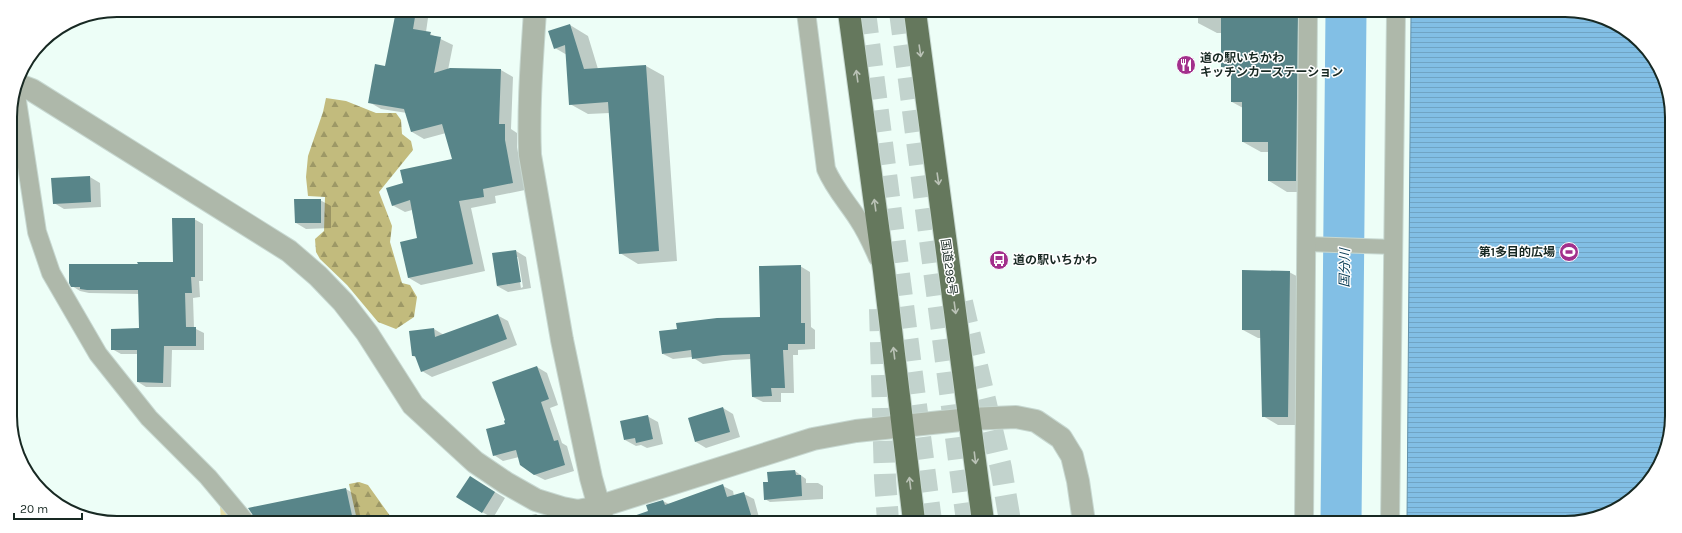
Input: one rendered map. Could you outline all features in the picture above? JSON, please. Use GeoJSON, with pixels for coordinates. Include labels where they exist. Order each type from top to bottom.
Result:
{"type":"FeatureCollection","features":[{"type":"Feature","properties":{"kind":"highway"},"geometry":{"type":"LineString","coordinates":[[850,17],[884,271],[913,516]]}},
{"type":"Feature","properties":{"kind":"highway","name":"国道298号"},"geometry":{"type":"LineString","coordinates":[[916,17],[982,516]]}},
{"type":"Feature","properties":{"kind":"street"},"geometry":{"type":"LineString","coordinates":[[535,17],[531,72],[529,132],[530,155],[562,340],[591,478],[601,514]]}},
{"type":"Feature","properties":{"kind":"street"},"geometry":{"type":"LineString","coordinates":[[807,17],[826,169],[832,183],[858,218],[870,238],[884,271]]}},
{"type":"Feature","properties":{"kind":"street"},"geometry":{"type":"LineString","coordinates":[[1304,516],[1310,244],[1308,17]]}},
{"type":"Feature","properties":{"kind":"street"},"geometry":{"type":"LineString","coordinates":[[1390,516],[1396,17]]}},
{"type":"Feature","properties":{"kind":"street"},"geometry":{"type":"LineString","coordinates":[[22,86],[32,90],[288,251],[318,276],[343,302],[368,333],[413,406],[475,462],[506,483],[536,500],[562,508],[601,514],[813,439],[856,430],[970,419],[1016,417],[1036,421],[1061,438],[1072,456],[1078,481],[1083,516]]}},
{"type":"Feature","properties":{"kind":"street"},"geometry":{"type":"LineString","coordinates":[[18,105],[38,232],[51,273],[103,360],[149,418],[208,477],[241,516]]}},
{"type":"Feature","properties":{"kind":"street"},"geometry":{"type":"LineString","coordinates":[[1310,244],[1394,247]]}},
{"type":"Feature","properties":{"kind":"shaded area"},"geometry":{"type":"Polygon","coordinates":[[[220,506],[228,516],[221,516],[220,506]]]}},
{"type":"Feature","properties":{"kind":"green space"},"geometry":{"type":"Polygon","coordinates":[[[326,98],[346,101],[376,113],[396,113],[401,120],[402,134],[411,141],[413,150],[379,192],[392,226],[390,242],[402,283],[410,285],[417,297],[414,317],[396,329],[378,322],[347,285],[320,259],[316,252],[315,239],[324,231],[325,197],[308,196],[306,177],[308,156],[323,112],[326,98]]]}},
{"type":"Feature","properties":{"kind":"green space"},"geometry":{"type":"Polygon","coordinates":[[[359,482],[368,485],[390,516],[356,516],[349,484],[359,482]]]}},
{"type":"Feature","properties":{"kind":"water"},"geometry":{"type":"Polygon","coordinates":[[[1411,17],[1565,17],[1591,20],[1615,30],[1640,51],[1655,73],[1663,97],[1665,110],[1665,416],[1660,448],[1648,472],[1631,491],[1615,503],[1591,513],[1572,516],[1407,516],[1411,17]]]}},
{"type":"Feature","properties":{"kind":"building"},"geometry":{"type":"Polygon","coordinates":[[[395,17],[415,17],[413,29],[431,32],[430,35],[441,37],[434,73],[450,68],[501,69],[499,124],[505,124],[505,140],[513,183],[483,189],[484,197],[459,201],[473,264],[408,278],[400,242],[417,238],[410,200],[392,206],[386,188],[403,183],[400,170],[452,159],[442,124],[411,132],[404,109],[368,103],[375,64],[385,66],[395,17]]]}},
{"type":"Feature","properties":{"kind":"building"},"geometry":{"type":"Polygon","coordinates":[[[1221,17],[1298,17],[1296,181],[1268,181],[1268,142],[1242,142],[1242,102],[1231,102],[1231,67],[1221,67],[1221,17]]]}},
{"type":"Feature","properties":{"kind":"building"},"geometry":{"type":"Polygon","coordinates":[[[570,24],[584,69],[646,65],[659,251],[619,254],[608,102],[569,105],[565,45],[554,49],[548,31],[570,24]]]}},
{"type":"Feature","properties":{"kind":"building"},"geometry":{"type":"Polygon","coordinates":[[[90,176],[91,202],[53,204],[51,178],[90,176]]]}},
{"type":"Feature","properties":{"kind":"building"},"geometry":{"type":"Polygon","coordinates":[[[294,199],[321,199],[321,223],[295,223],[294,199]]]}},
{"type":"Feature","properties":{"kind":"building"},"geometry":{"type":"Polygon","coordinates":[[[172,218],[195,218],[195,277],[191,277],[192,293],[185,293],[186,327],[196,327],[196,346],[164,346],[163,383],[137,382],[137,350],[111,350],[111,329],[139,328],[138,290],[87,290],[80,289],[80,287],[71,287],[69,283],[69,264],[138,264],[137,262],[173,262],[172,218]]]}},
{"type":"Feature","properties":{"kind":"building"},"geometry":{"type":"Polygon","coordinates":[[[516,250],[521,282],[497,286],[492,253],[516,250]]]}},
{"type":"Feature","properties":{"kind":"building"},"geometry":{"type":"Polygon","coordinates":[[[801,265],[801,323],[805,323],[805,344],[788,344],[788,350],[783,350],[785,388],[771,388],[772,396],[752,397],[750,354],[723,355],[692,359],[691,350],[662,354],[659,331],[677,329],[676,323],[717,318],[760,317],[759,266],[801,265]]]}},
{"type":"Feature","properties":{"kind":"building"},"geometry":{"type":"Polygon","coordinates":[[[1242,270],[1290,271],[1288,417],[1262,417],[1260,330],[1242,330],[1242,270]]]}},
{"type":"Feature","properties":{"kind":"building"},"geometry":{"type":"Polygon","coordinates":[[[498,314],[507,339],[421,372],[415,356],[412,356],[409,331],[434,328],[435,337],[498,314]]]}},
{"type":"Feature","properties":{"kind":"building"},"geometry":{"type":"Polygon","coordinates":[[[537,366],[549,399],[541,402],[554,441],[558,440],[565,465],[534,475],[520,465],[516,450],[493,456],[486,429],[505,424],[492,382],[537,366]]]}},
{"type":"Feature","properties":{"kind":"building"},"geometry":{"type":"Polygon","coordinates":[[[723,407],[730,432],[695,442],[688,418],[723,407]]]}},
{"type":"Feature","properties":{"kind":"building"},"geometry":{"type":"Polygon","coordinates":[[[648,415],[653,439],[636,443],[635,438],[624,440],[620,421],[648,415]]]}},
{"type":"Feature","properties":{"kind":"building"},"geometry":{"type":"Polygon","coordinates":[[[795,470],[796,475],[801,475],[802,496],[764,500],[763,482],[768,482],[767,472],[795,470]]]}},
{"type":"Feature","properties":{"kind":"building"},"geometry":{"type":"Polygon","coordinates":[[[470,476],[495,492],[482,513],[456,497],[470,476]]]}},
{"type":"Feature","properties":{"kind":"building"},"geometry":{"type":"Polygon","coordinates":[[[723,484],[727,497],[744,492],[751,516],[634,516],[648,511],[646,505],[663,500],[665,505],[723,484]]]}},
{"type":"Feature","properties":{"kind":"building"},"geometry":{"type":"Polygon","coordinates":[[[346,488],[352,516],[253,516],[248,508],[346,488]]]}},
{"type":"Feature","properties":{"kind":"waterway","name":"国分川"},"geometry":{"type":"LineString","coordinates":[[1341,516],[1346,17]]}},
{"type":"Feature","properties":{"kind":"tunnel"},"geometry":{"type":"LineString","coordinates":[[866,17],[930,516]]}},
{"type":"Feature","properties":{"kind":"tunnel"},"geometry":{"type":"LineString","coordinates":[[901,17],[966,516]]}},
{"type":"Feature","properties":{"kind":"tunnel"},"geometry":{"type":"LineString","coordinates":[[962,302],[1001,468],[1009,516]]}},
{"type":"Feature","properties":{"kind":"tunnel"},"geometry":{"type":"LineString","coordinates":[[880,309],[885,478],[888,516]]}},
{"type":"Feature","properties":{"kind":"place","name":"道の駅いちかわ キッチンカーステーション"},"geometry":{"type":"Point","coordinates":[1186,65]}},
{"type":"Feature","properties":{"kind":"place","name":"第1多目的広場"},"geometry":{"type":"Point","coordinates":[1569,252]}},
{"type":"Feature","properties":{"kind":"place","name":"道の駅いちかわ"},"geometry":{"type":"Point","coordinates":[999,260]}}]}
